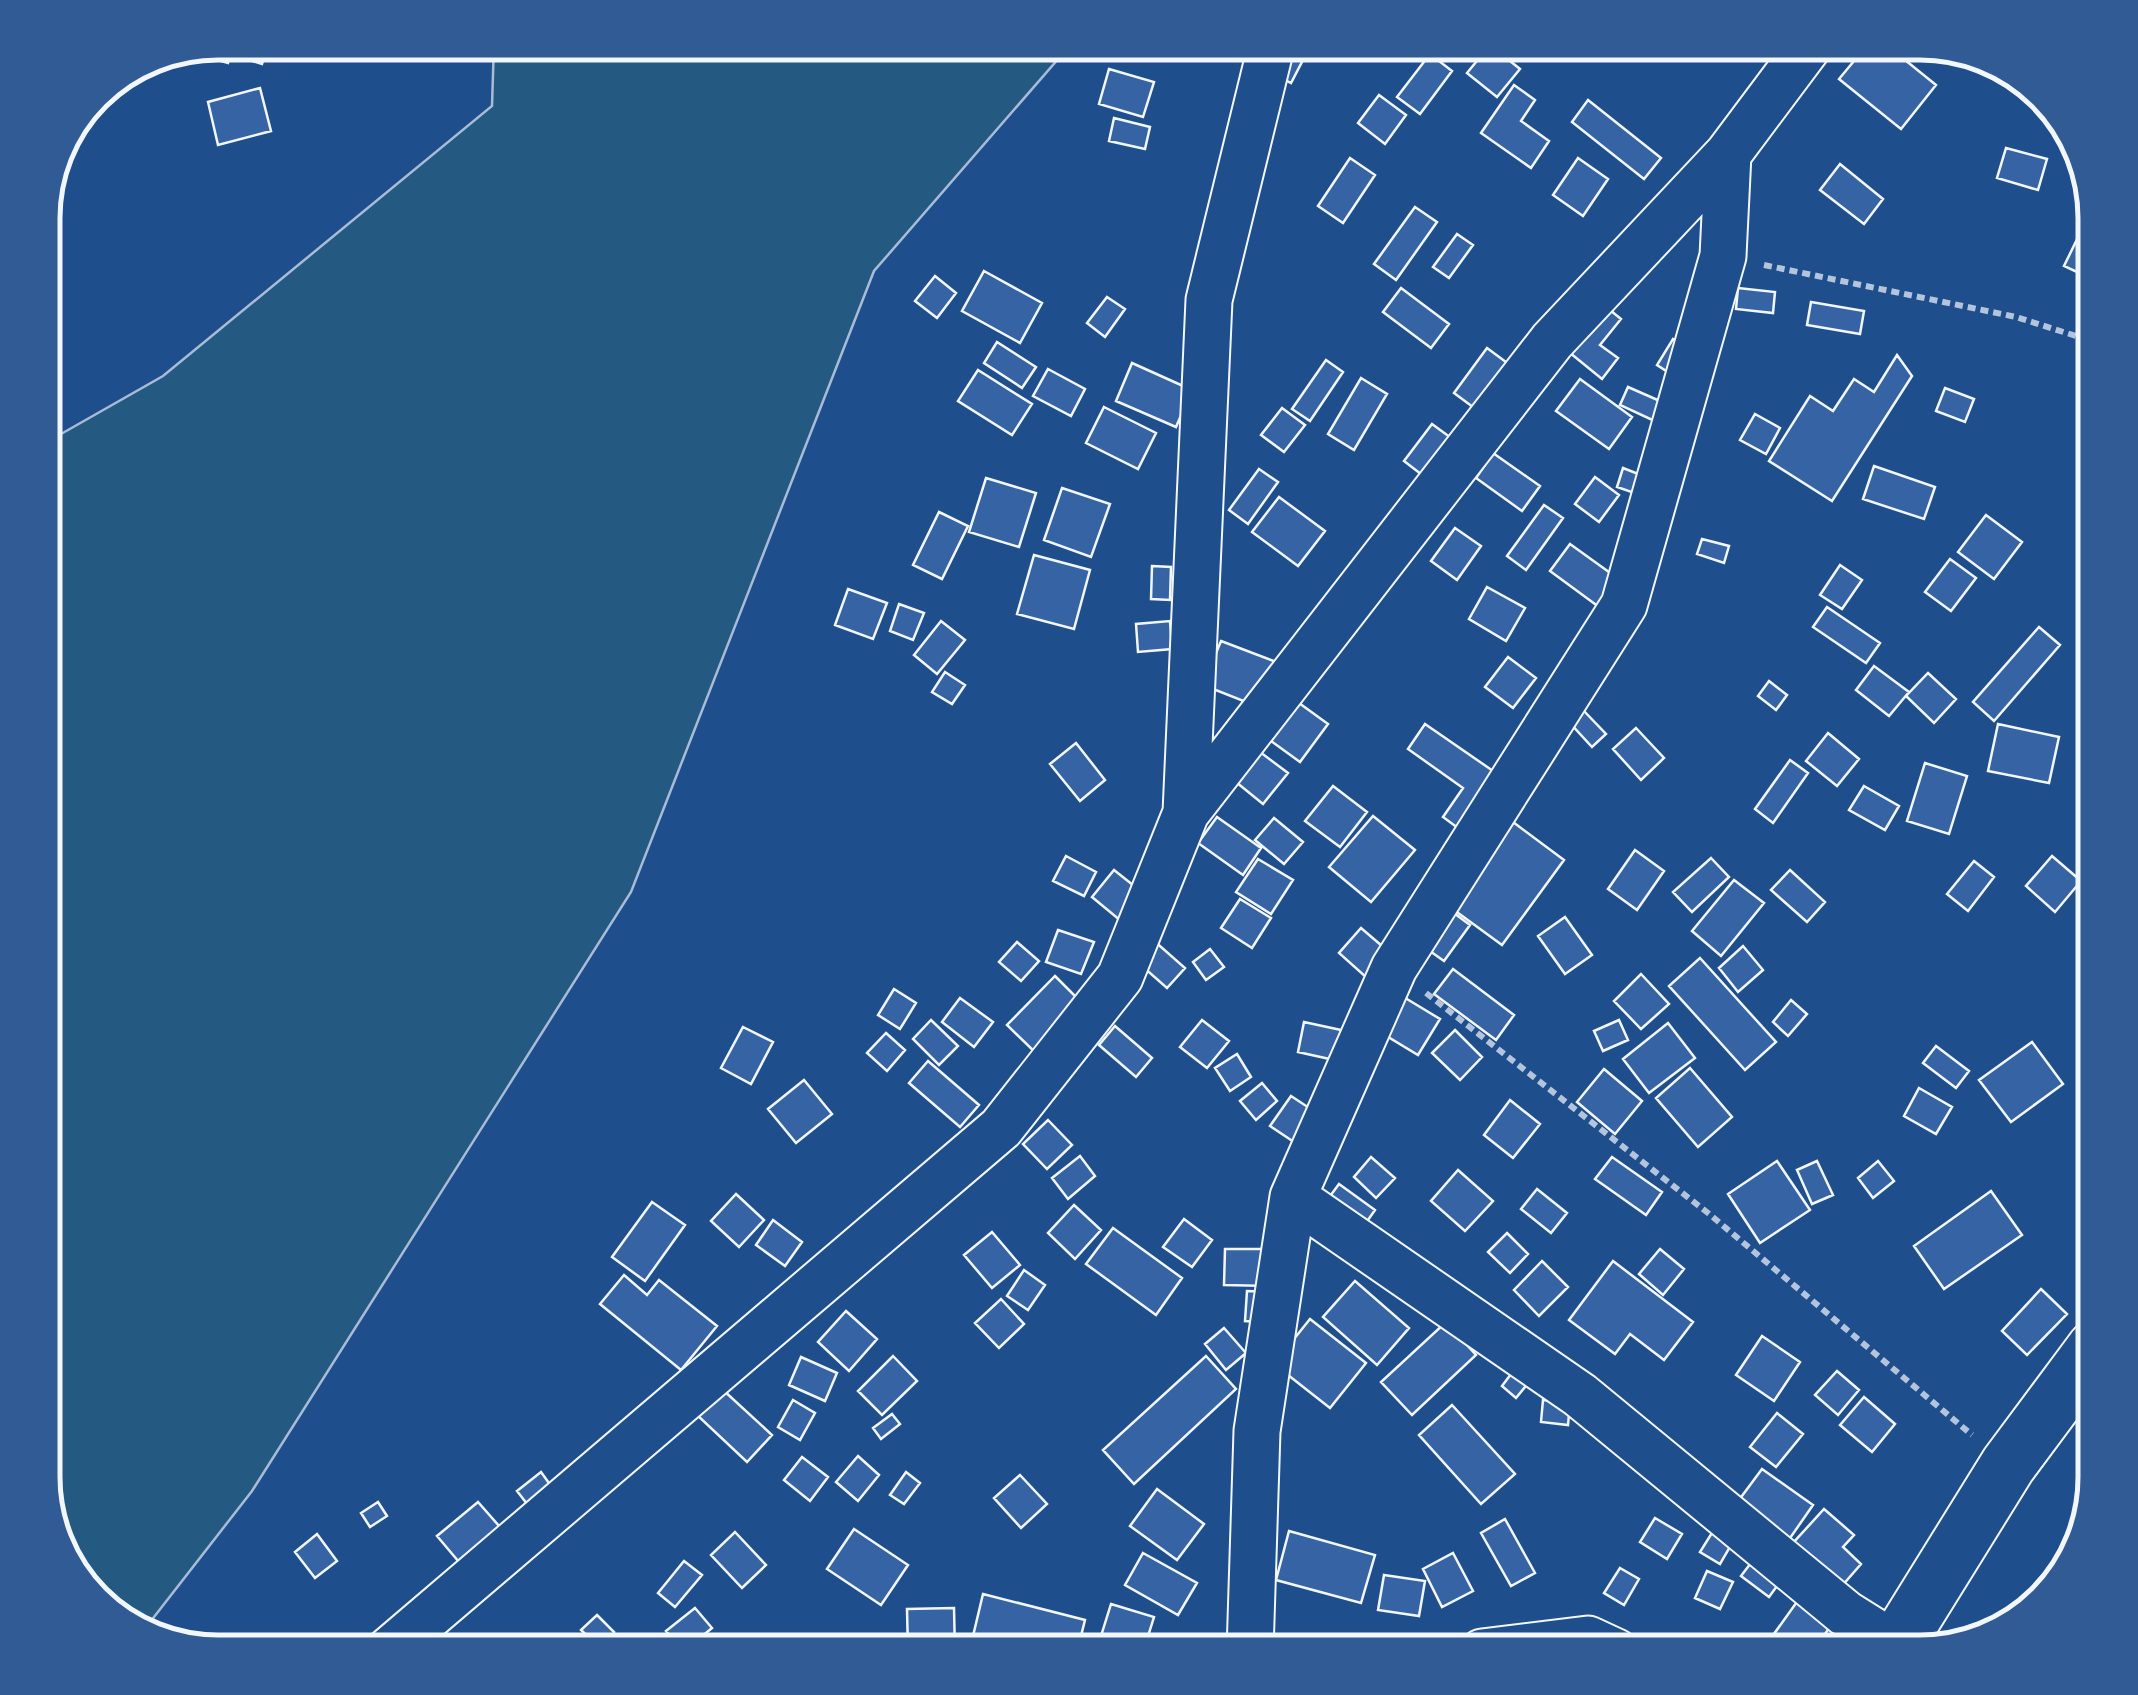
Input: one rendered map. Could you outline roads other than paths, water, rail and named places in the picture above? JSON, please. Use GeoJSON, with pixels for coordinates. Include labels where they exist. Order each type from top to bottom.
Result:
{"type":"FeatureCollection","features":[{"type":"Feature","properties":{"kind":"main road"},"geometry":{"type":"LineString","coordinates":[[1903,1635],[2008,1464],[2078,1372]]}},
{"type":"Feature","properties":{"kind":"street"},"geometry":{"type":"LineString","coordinates":[[1186,812],[1209,300],[1268,60]]}},
{"type":"Feature","properties":{"kind":"street"},"geometry":{"type":"LineString","coordinates":[[407,1635],[1001,1128],[1120,977],[1186,812],[1552,341],[1728,154],[1798,60]]}},
{"type":"Feature","properties":{"kind":"street"},"geometry":{"type":"LineString","coordinates":[[1251,1635],[1257,1431],[1293,1196],[1394,968],[1624,605],[1723,256],[1728,154]]}},
{"type":"Feature","properties":{"kind":"street"},"geometry":{"type":"LineString","coordinates":[[1293,1196],[1580,1396],[1875,1635]]}}]}
